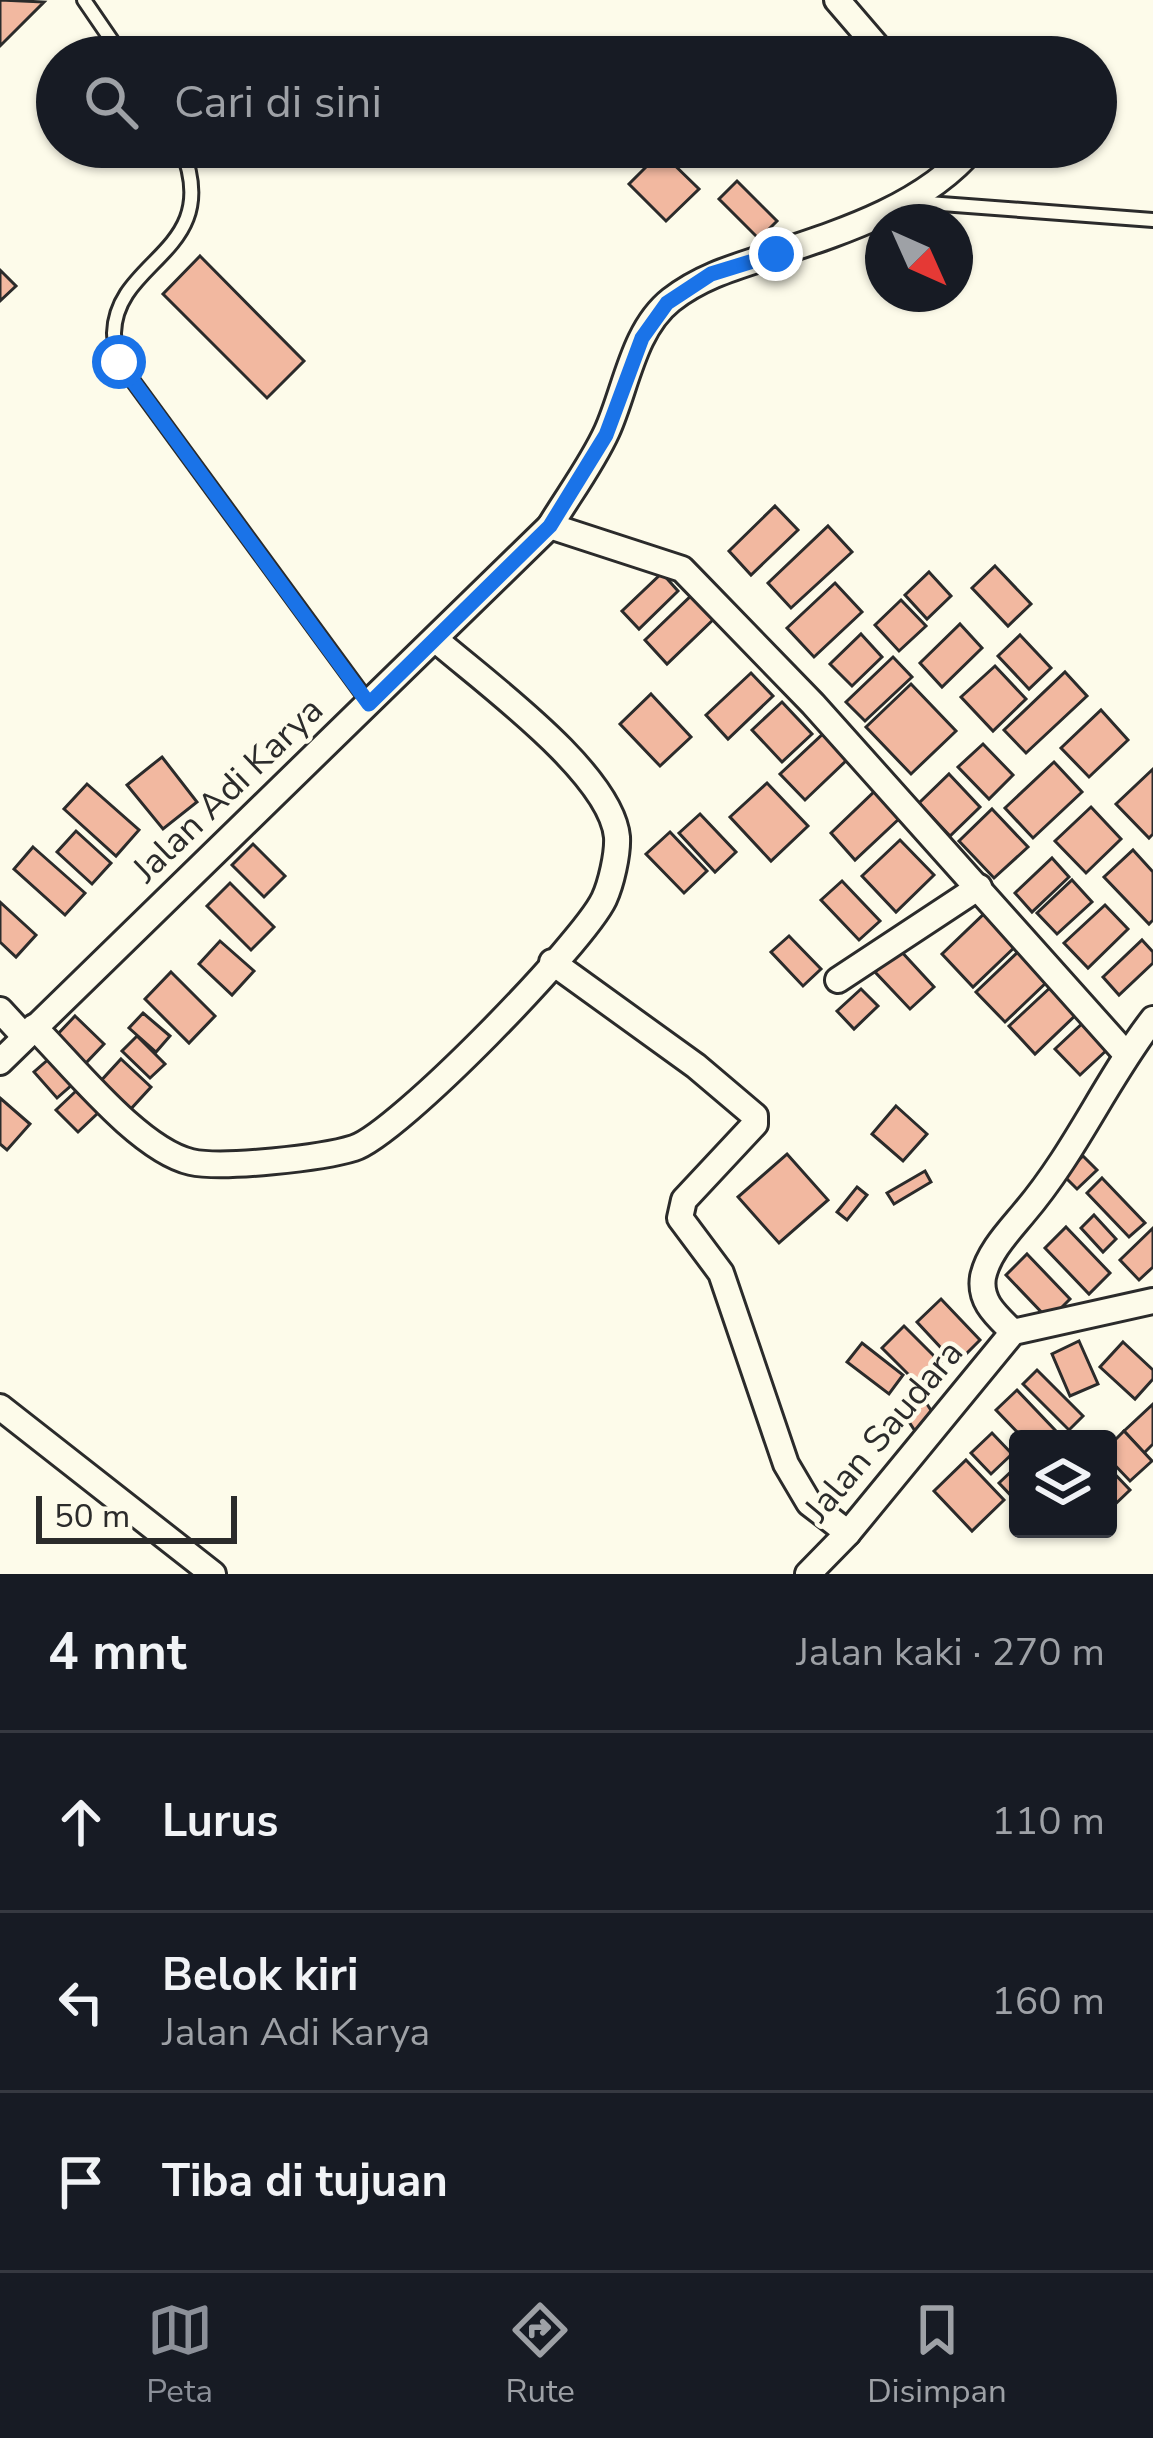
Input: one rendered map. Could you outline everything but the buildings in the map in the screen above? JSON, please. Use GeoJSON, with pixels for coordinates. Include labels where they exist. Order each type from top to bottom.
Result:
{"type":"FeatureCollection","features":[{"type":"Feature","properties":{"kind":"street"},"geometry":{"type":"LineString","coordinates":[[837,0],[868,36]]}},
{"type":"Feature","properties":{"kind":"street","name":"Jalan Adi Karya"},"geometry":{"type":"LineString","coordinates":[[0,1062],[550,526],[606,435],[642,338],[667,303],[711,274],[867,220],[907,201],[945,168]]}},
{"type":"Feature","properties":{"kind":"street"},"geometry":{"type":"LineString","coordinates":[[550,526],[682,569],[813,704],[1126,1054]]}},
{"type":"Feature","properties":{"kind":"street"},"geometry":{"type":"LineString","coordinates":[[0,1010],[153,1146],[210,1165],[358,1148],[426,1095],[552,962],[604,899],[617,836],[604,802],[552,736],[435,639]]}},
{"type":"Feature","properties":{"kind":"street"},"geometry":{"type":"LineString","coordinates":[[838,980],[979,886]]}},
{"type":"Feature","properties":{"kind":"street"},"geometry":{"type":"LineString","coordinates":[[552,962],[696,1066],[754,1116],[755,1124],[684,1200],[680,1218],[721,1273],[786,1465],[809,1503],[848,1533]]}},
{"type":"Feature","properties":{"kind":"street","name":"Jalan Saudara"},"geometry":{"type":"LineString","coordinates":[[1012,1332],[985,1303],[983,1277],[999,1242],[1058,1172],[1126,1054],[1153,1019]]}},
{"type":"Feature","properties":{"kind":"street","name":"Jalan Saudara"},"geometry":{"type":"LineString","coordinates":[[808,1574],[848,1533],[1012,1332],[1153,1301]]}},
{"type":"Feature","properties":{"kind":"street"},"geometry":{"type":"LineString","coordinates":[[0,1407],[213,1574]]}},
{"type":"Feature","properties":{"kind":"lane"},"geometry":{"type":"LineString","coordinates":[[83,0],[108,36]]}},
{"type":"Feature","properties":{"kind":"lane"},"geometry":{"type":"LineString","coordinates":[[190,168],[192,202],[179,237],[123,300],[114,332],[119,362],[369,704]]}},
{"type":"Feature","properties":{"kind":"lane"},"geometry":{"type":"LineString","coordinates":[[907,201],[1153,220]]}},
{"type":"Feature","properties":{"kind":"route"},"geometry":{"type":"LineString","coordinates":[[119,362],[369,704],[550,526],[606,435],[642,338],[667,303],[711,274],[776,254]]}}]}
